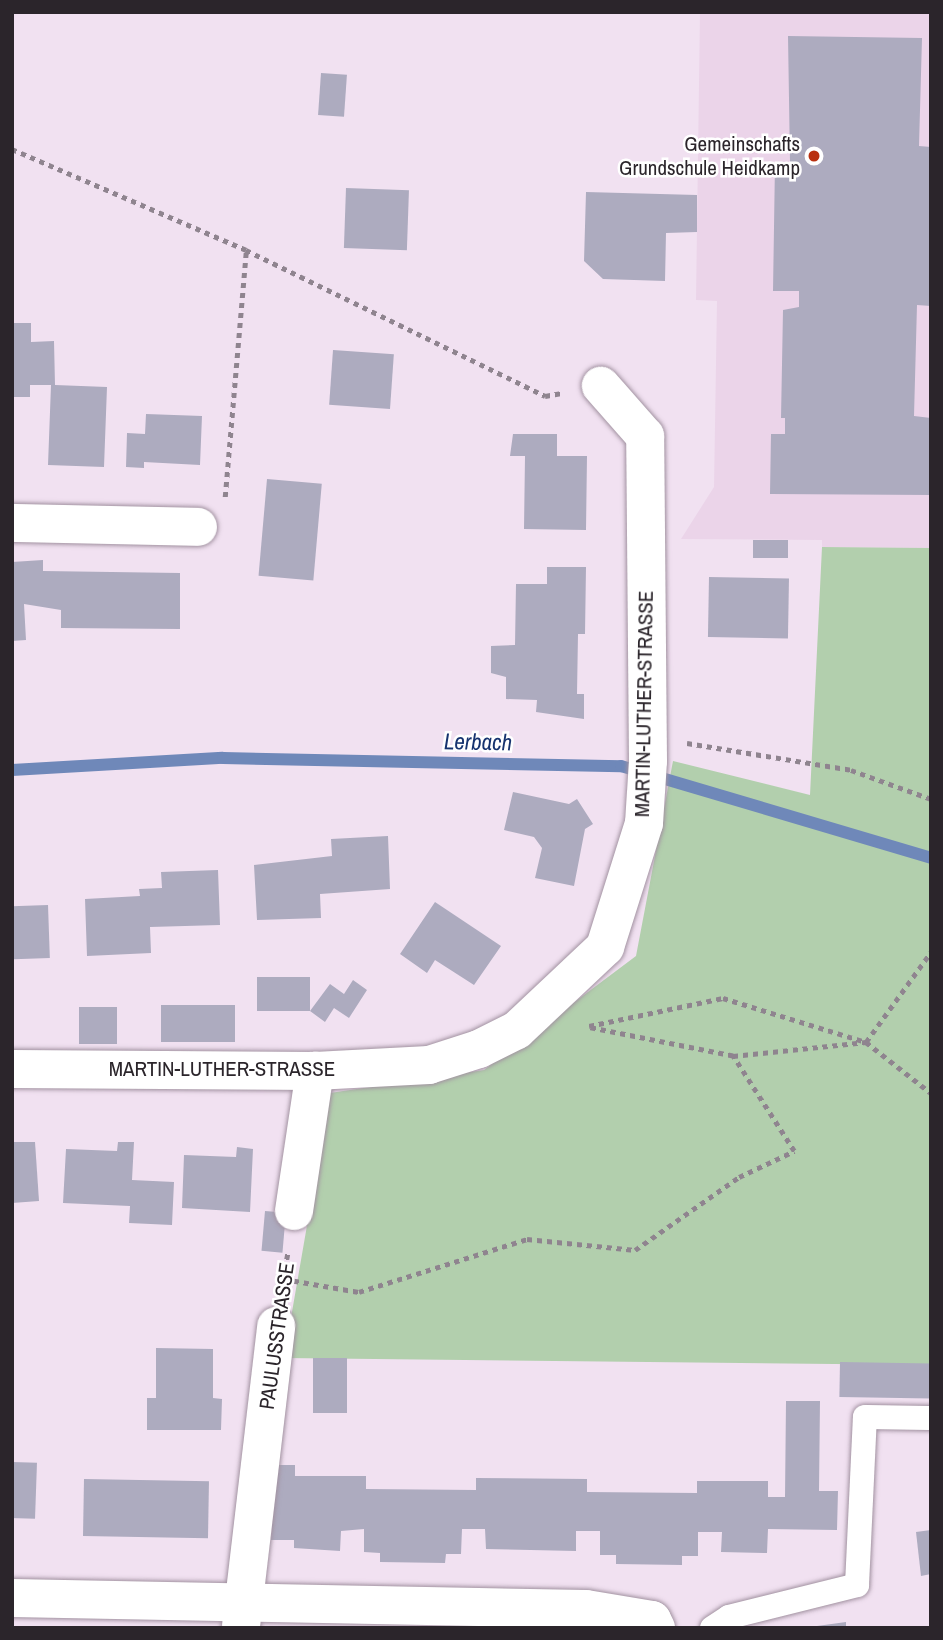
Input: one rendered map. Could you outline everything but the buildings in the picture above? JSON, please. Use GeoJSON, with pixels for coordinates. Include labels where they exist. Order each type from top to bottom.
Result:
{"type":"FeatureCollection","features":[{"type":"Feature","properties":{"kind":"street","name":"MARTIN-LUTHER-STRASSE"},"geometry":{"type":"LineString","coordinates":[[12,1069],[315,1071],[429,1065],[479,1049],[517,1030],[605,947],[644,823],[647,751],[645,436],[601,386]]}},
{"type":"Feature","properties":{"kind":"street"},"geometry":{"type":"LineString","coordinates":[[12,523],[198,527]]}},
{"type":"Feature","properties":{"kind":"street"},"geometry":{"type":"LineString","coordinates":[[294,1211],[315,1071]]}},
{"type":"Feature","properties":{"kind":"street","name":"PAULUSSTRASSE"},"geometry":{"type":"LineString","coordinates":[[243,1615],[276,1326]]}},
{"type":"Feature","properties":{"kind":"street"},"geometry":{"type":"LineString","coordinates":[[12,1598],[243,1615],[364,1616],[586,1609],[652,1620],[656,1628]]}},
{"type":"Feature","properties":{"kind":"lane"},"geometry":{"type":"LineString","coordinates":[[712,1628],[729,1617],[858,1585],[865,1417],[931,1418]]}},
{"type":"Feature","properties":{"kind":"path"},"geometry":{"type":"LineString","coordinates":[[12,149],[246,250],[545,396],[601,386]]}},
{"type":"Feature","properties":{"kind":"path"},"geometry":{"type":"LineString","coordinates":[[198,527],[225,498],[246,250]]}},
{"type":"Feature","properties":{"kind":"path"},"geometry":{"type":"LineString","coordinates":[[647,751],[690,743],[850,770],[931,800]]}},
{"type":"Feature","properties":{"kind":"path"},"geometry":{"type":"LineString","coordinates":[[587,1027],[733,1056],[866,1042],[931,952]]}},
{"type":"Feature","properties":{"kind":"path"},"geometry":{"type":"LineString","coordinates":[[517,1030],[587,1027],[723,998],[866,1042],[931,1093]]}},
{"type":"Feature","properties":{"kind":"path"},"geometry":{"type":"LineString","coordinates":[[284,1279],[359,1292],[527,1239],[635,1250],[739,1177],[794,1151],[733,1056]]}},
{"type":"Feature","properties":{"kind":"path","name":"PAULUSSTRASSE"},"geometry":{"type":"LineString","coordinates":[[276,1326],[294,1211]]}},
{"type":"Feature","properties":{"kind":"shaded area","name":"Gemeinschafts Grundschule Heidkamp"},"geometry":{"type":"Polygon","coordinates":[[[700,12],[931,12],[931,548],[822,547],[822,540],[681,539],[714,487],[717,301],[696,300],[700,12]]]}},
{"type":"Feature","properties":{"kind":"green space"},"geometry":{"type":"Polygon","coordinates":[[[822,547],[931,548],[931,1365],[284,1358],[330,1093],[484,1070],[636,956],[673,761],[810,795],[822,547]]]}},
{"type":"Feature","properties":{"kind":"waterway","name":"Lerbach"},"geometry":{"type":"LineString","coordinates":[[12,770],[223,758],[621,766],[931,858]]}},
{"type":"Feature","properties":{"kind":"place","name":"Gemeinschafts Grundschule Heidkamp"},"geometry":{"type":"Point","coordinates":[814,156]}}]}
